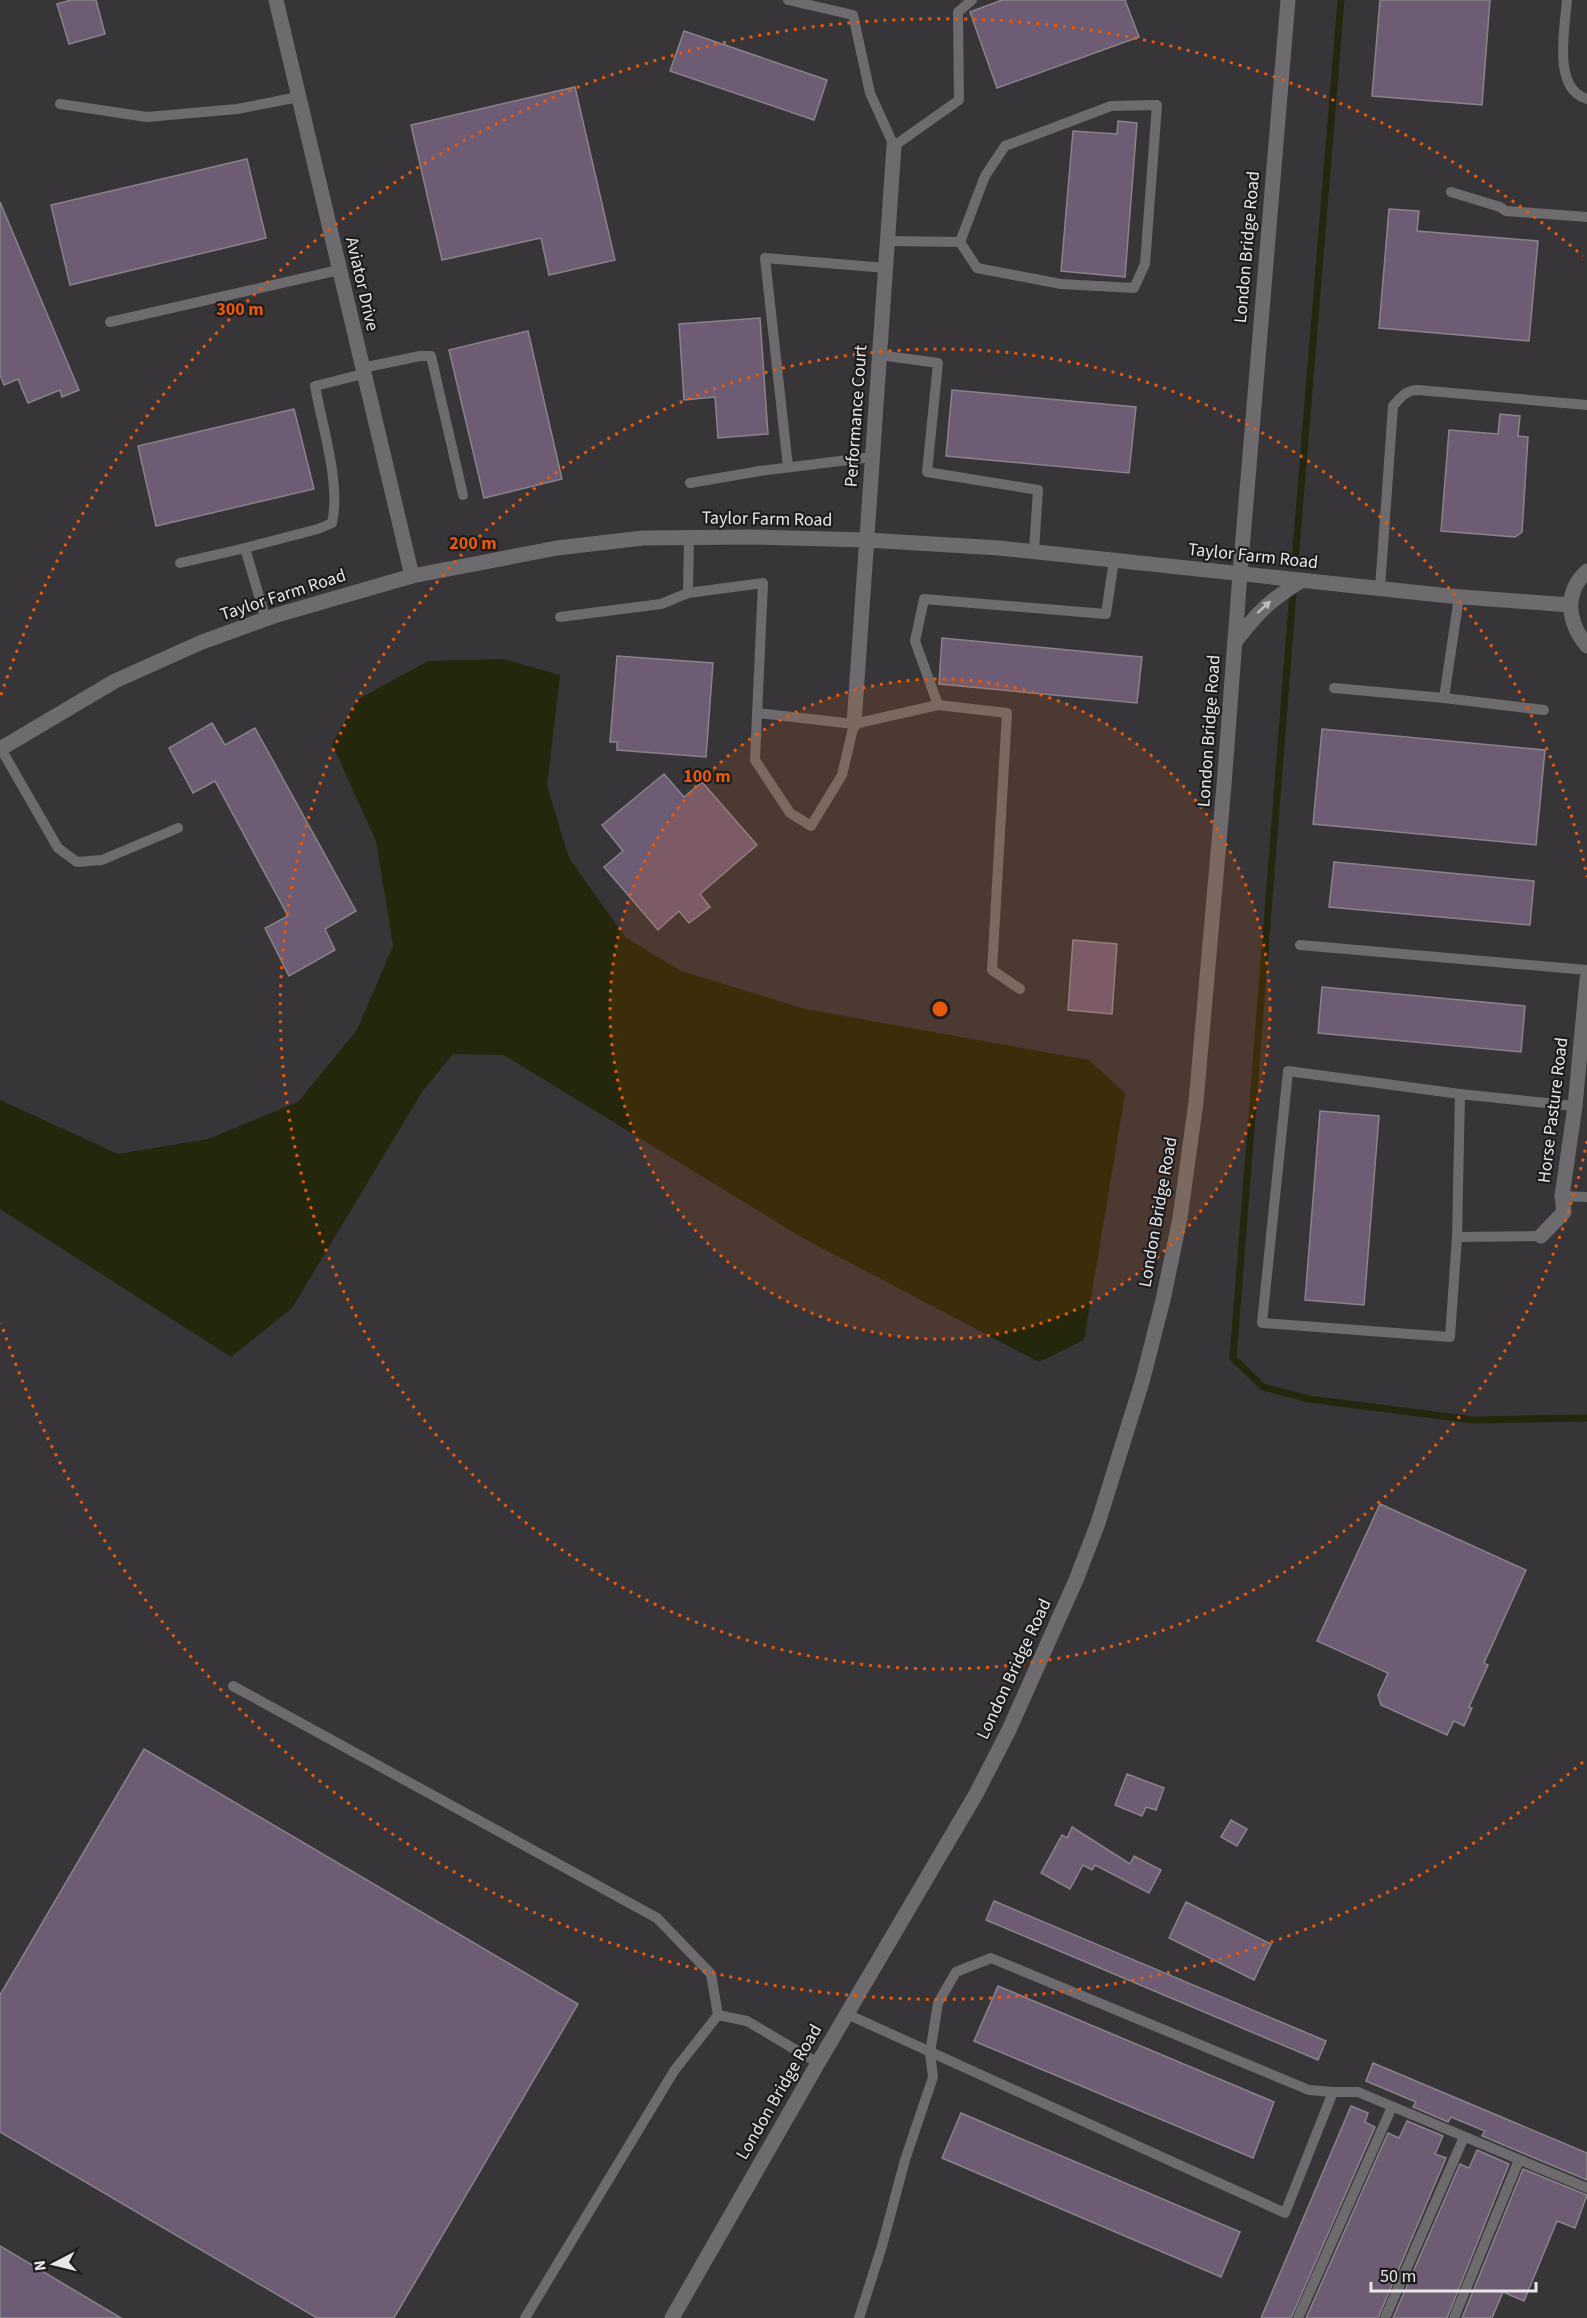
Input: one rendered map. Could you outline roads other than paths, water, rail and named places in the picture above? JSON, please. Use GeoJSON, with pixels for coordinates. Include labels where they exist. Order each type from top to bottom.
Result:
{"type":"FeatureCollection","features":[{"type":"Feature","properties":{"kind":"street","name":"Aviator Drive"},"geometry":{"type":"LineString","coordinates":[[276,0],[412,576]]}},
{"type":"Feature","properties":{"kind":"street","name":"London Bridge Road"},"geometry":{"type":"LineString","coordinates":[[672,2318],[818,2062],[976,1794],[1031,1683],[1098,1523],[1142,1382],[1163,1300],[1180,1218],[1196,1102],[1288,0]]}},
{"type":"Feature","properties":{"kind":"street","name":"Performance Court"},"geometry":{"type":"LineString","coordinates":[[854,724],[894,146]]}},
{"type":"Feature","properties":{"kind":"street","name":"Taylor Farm Road"},"geometry":{"type":"LineString","coordinates":[[0,748],[115,681],[202,642],[266,620],[412,576],[557,548],[643,538],[867,540],[1034,551],[1300,581],[1459,597],[1570,605]]}},
{"type":"Feature","properties":{"kind":"street"},"geometry":{"type":"LineString","coordinates":[[1587,571],[1573,590],[1570,605],[1571,620],[1587,646]]}},
{"type":"Feature","properties":{"kind":"street"},"geometry":{"type":"LineString","coordinates":[[1235,642],[1263,608],[1300,581]]}},
{"type":"Feature","properties":{"kind":"street","name":"Horse Pasture Road"},"geometry":{"type":"LineString","coordinates":[[1541,1236],[1564,1212],[1562,1196],[1583,1051],[1587,980]]}},
{"type":"Feature","properties":{"kind":"lane"},"geometry":{"type":"LineString","coordinates":[[788,0],[853,15],[870,93],[894,146],[959,100],[958,12],[972,0]]}},
{"type":"Feature","properties":{"kind":"lane"},"geometry":{"type":"LineString","coordinates":[[1567,0],[1563,70],[1570,86],[1579,97],[1587,99]]}},
{"type":"Feature","properties":{"kind":"lane"},"geometry":{"type":"LineString","coordinates":[[60,104],[147,117],[237,109],[299,97]]}},
{"type":"Feature","properties":{"kind":"lane"},"geometry":{"type":"LineString","coordinates":[[1157,105],[1145,264],[1134,288],[1061,284],[977,268],[960,242],[985,176],[1005,146],[1111,106],[1157,105]]}},
{"type":"Feature","properties":{"kind":"lane"},"geometry":{"type":"LineString","coordinates":[[1451,192],[1509,211],[1587,217]]}},
{"type":"Feature","properties":{"kind":"lane"},"geometry":{"type":"LineString","coordinates":[[888,241],[960,242]]}},
{"type":"Feature","properties":{"kind":"lane"},"geometry":{"type":"LineString","coordinates":[[788,467],[765,258],[886,268]]}},
{"type":"Feature","properties":{"kind":"lane"},"geometry":{"type":"LineString","coordinates":[[110,322],[339,270]]}},
{"type":"Feature","properties":{"kind":"lane"},"geometry":{"type":"LineString","coordinates":[[880,355],[938,363],[927,472],[1038,490],[1034,551]]}},
{"type":"Feature","properties":{"kind":"lane"},"geometry":{"type":"LineString","coordinates":[[180,563],[318,530],[332,523],[335,508],[333,482],[315,386],[420,356],[431,357],[463,495]]}},
{"type":"Feature","properties":{"kind":"lane"},"geometry":{"type":"LineString","coordinates":[[1380,588],[1394,406],[1403,394],[1411,390],[1418,390],[1587,405]]}},
{"type":"Feature","properties":{"kind":"lane"},"geometry":{"type":"LineString","coordinates":[[690,483],[788,467],[872,457]]}},
{"type":"Feature","properties":{"kind":"lane"},"geometry":{"type":"LineString","coordinates":[[688,537],[688,593]]}},
{"type":"Feature","properties":{"kind":"lane"},"geometry":{"type":"LineString","coordinates":[[245,548],[266,620]]}},
{"type":"Feature","properties":{"kind":"lane"},"geometry":{"type":"LineString","coordinates":[[938,705],[915,641],[924,599],[1106,614],[1114,560]]}},
{"type":"Feature","properties":{"kind":"lane"},"geometry":{"type":"LineString","coordinates":[[560,617],[661,604],[688,593],[763,584],[754,760],[790,813],[811,826],[842,775],[854,724]]}},
{"type":"Feature","properties":{"kind":"lane"},"geometry":{"type":"LineString","coordinates":[[1444,698],[1459,597]]}},
{"type":"Feature","properties":{"kind":"lane"},"geometry":{"type":"LineString","coordinates":[[1334,688],[1544,710]]}},
{"type":"Feature","properties":{"kind":"lane"},"geometry":{"type":"LineString","coordinates":[[757,713],[854,724],[938,705],[1007,714],[992,970],[1020,989]]}},
{"type":"Feature","properties":{"kind":"lane"},"geometry":{"type":"LineString","coordinates":[[0,748],[58,848],[77,862],[102,860],[178,828]]}},
{"type":"Feature","properties":{"kind":"lane"},"geometry":{"type":"LineString","coordinates":[[1300,945],[1587,970]]}},
{"type":"Feature","properties":{"kind":"lane"},"geometry":{"type":"LineString","coordinates":[[1460,1094],[1457,1237],[1450,1337],[1262,1323],[1288,1071],[1460,1094],[1575,1106]]}},
{"type":"Feature","properties":{"kind":"lane"},"geometry":{"type":"LineString","coordinates":[[1562,1196],[1587,1197]]}},
{"type":"Feature","properties":{"kind":"lane"},"geometry":{"type":"LineString","coordinates":[[1457,1237],[1541,1236]]}},
{"type":"Feature","properties":{"kind":"lane"},"geometry":{"type":"LineString","coordinates":[[233,1686],[657,1918],[711,1974],[718,2015],[674,2071],[525,2318]]}},
{"type":"Feature","properties":{"kind":"lane"},"geometry":{"type":"LineString","coordinates":[[859,2318],[882,2246],[905,2160],[933,2078],[930,2053],[938,2003],[956,1972],[991,1958],[1309,2090],[1358,2092],[1587,2188]]}},
{"type":"Feature","properties":{"kind":"lane"},"geometry":{"type":"LineString","coordinates":[[847,2014],[1286,2213],[1333,2092]]}},
{"type":"Feature","properties":{"kind":"lane"},"geometry":{"type":"LineString","coordinates":[[718,2015],[747,2021],[818,2062]]}},
{"type":"Feature","properties":{"kind":"lane"},"geometry":{"type":"LineString","coordinates":[[1298,2318],[1392,2107]]}},
{"type":"Feature","properties":{"kind":"lane"},"geometry":{"type":"LineString","coordinates":[[1385,2318],[1464,2137]]}},
{"type":"Feature","properties":{"kind":"lane"},"geometry":{"type":"LineString","coordinates":[[1454,2318],[1519,2160]]}},
{"type":"Feature","properties":{"kind":"waterway"},"geometry":{"type":"LineString","coordinates":[[1295,561],[1341,0]]}},
{"type":"Feature","properties":{"kind":"waterway"},"geometry":{"type":"LineString","coordinates":[[1293,592],[1233,1358],[1263,1387],[1309,1399],[1474,1420],[1587,1418]]}}]}
